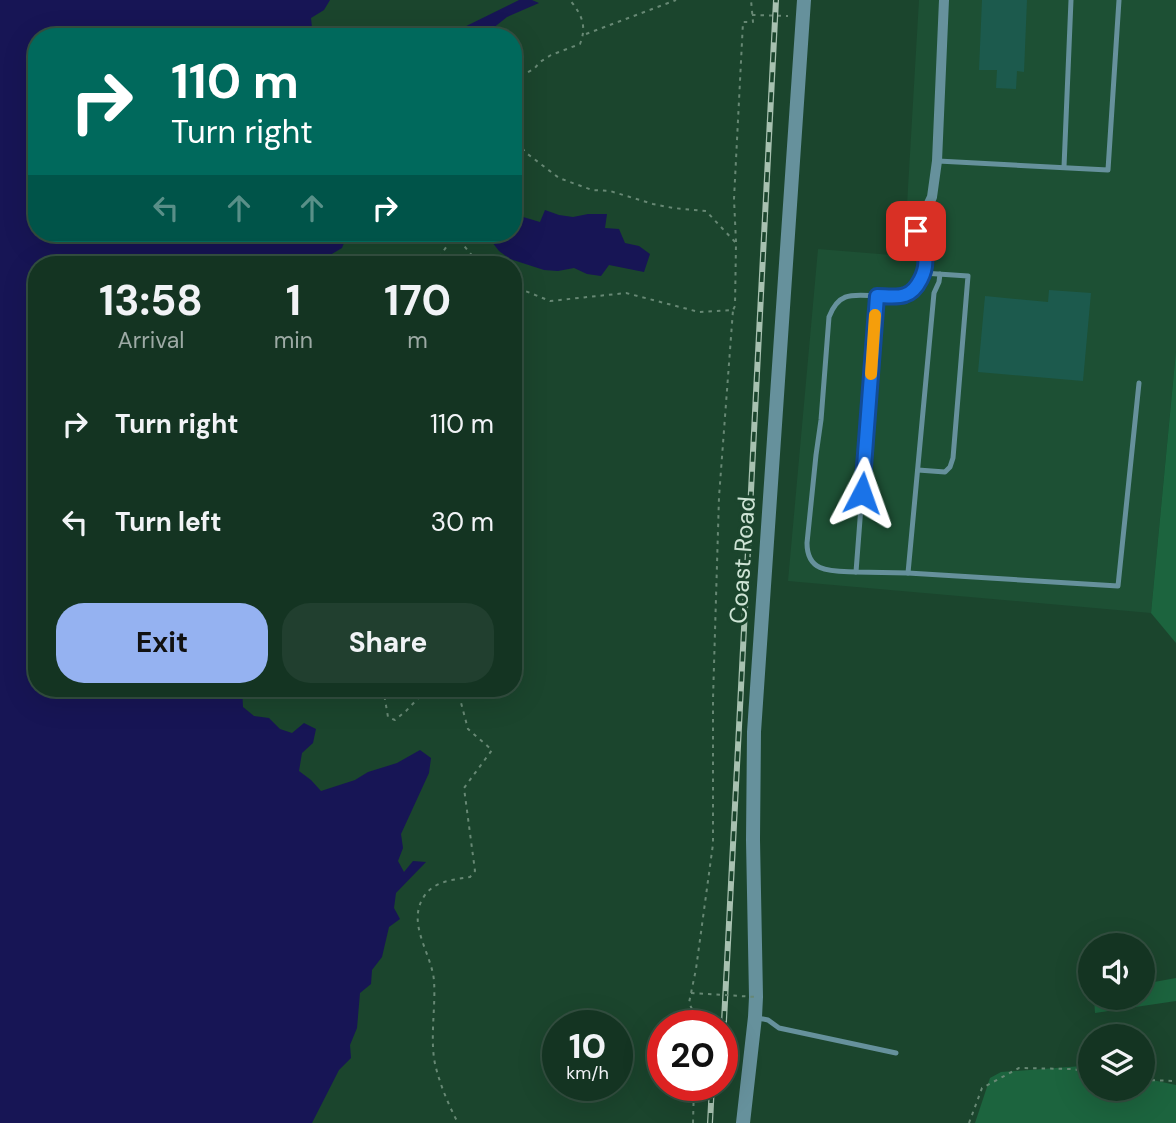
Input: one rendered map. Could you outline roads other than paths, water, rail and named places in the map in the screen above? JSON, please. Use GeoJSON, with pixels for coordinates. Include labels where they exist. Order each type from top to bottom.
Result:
{"type":"FeatureCollection","features":[{"type":"Feature","properties":{"kind":"street","name":"Coast Road"},"geometry":{"type":"LineString","coordinates":[[743,1123],[756,997],[752,840],[754,732],[804,0]]}},
{"type":"Feature","properties":{"kind":"street"},"geometry":{"type":"LineString","coordinates":[[916,231],[932,197],[937,160],[944,0]]}},
{"type":"Feature","properties":{"kind":"lane"},"geometry":{"type":"LineString","coordinates":[[1064,167],[1071,0]]}},
{"type":"Feature","properties":{"kind":"lane"},"geometry":{"type":"LineString","coordinates":[[937,160],[1108,170],[1119,0]]}},
{"type":"Feature","properties":{"kind":"lane"},"geometry":{"type":"LineString","coordinates":[[916,231],[925,258],[923,273],[913,289],[905,295],[844,296],[829,317],[807,542],[807,552],[822,569],[1118,586],[1139,383]]}},
{"type":"Feature","properties":{"kind":"lane"},"geometry":{"type":"LineString","coordinates":[[918,470],[945,472],[953,458],[968,276],[923,273]]}},
{"type":"Feature","properties":{"kind":"lane"},"geometry":{"type":"LineString","coordinates":[[908,573],[934,293],[940,274]]}},
{"type":"Feature","properties":{"kind":"lane"},"geometry":{"type":"LineString","coordinates":[[856,572],[877,296]]}},
{"type":"Feature","properties":{"kind":"lane"},"geometry":{"type":"LineString","coordinates":[[755,1017],[768,1020],[779,1028],[896,1054]]}},
{"type":"Feature","properties":{"kind":"railway"},"geometry":{"type":"LineString","coordinates":[[725,1010],[776,0]]}},
{"type":"Feature","properties":{"kind":"railway"},"geometry":{"type":"LineString","coordinates":[[710,1123],[711,1101]]}}]}
